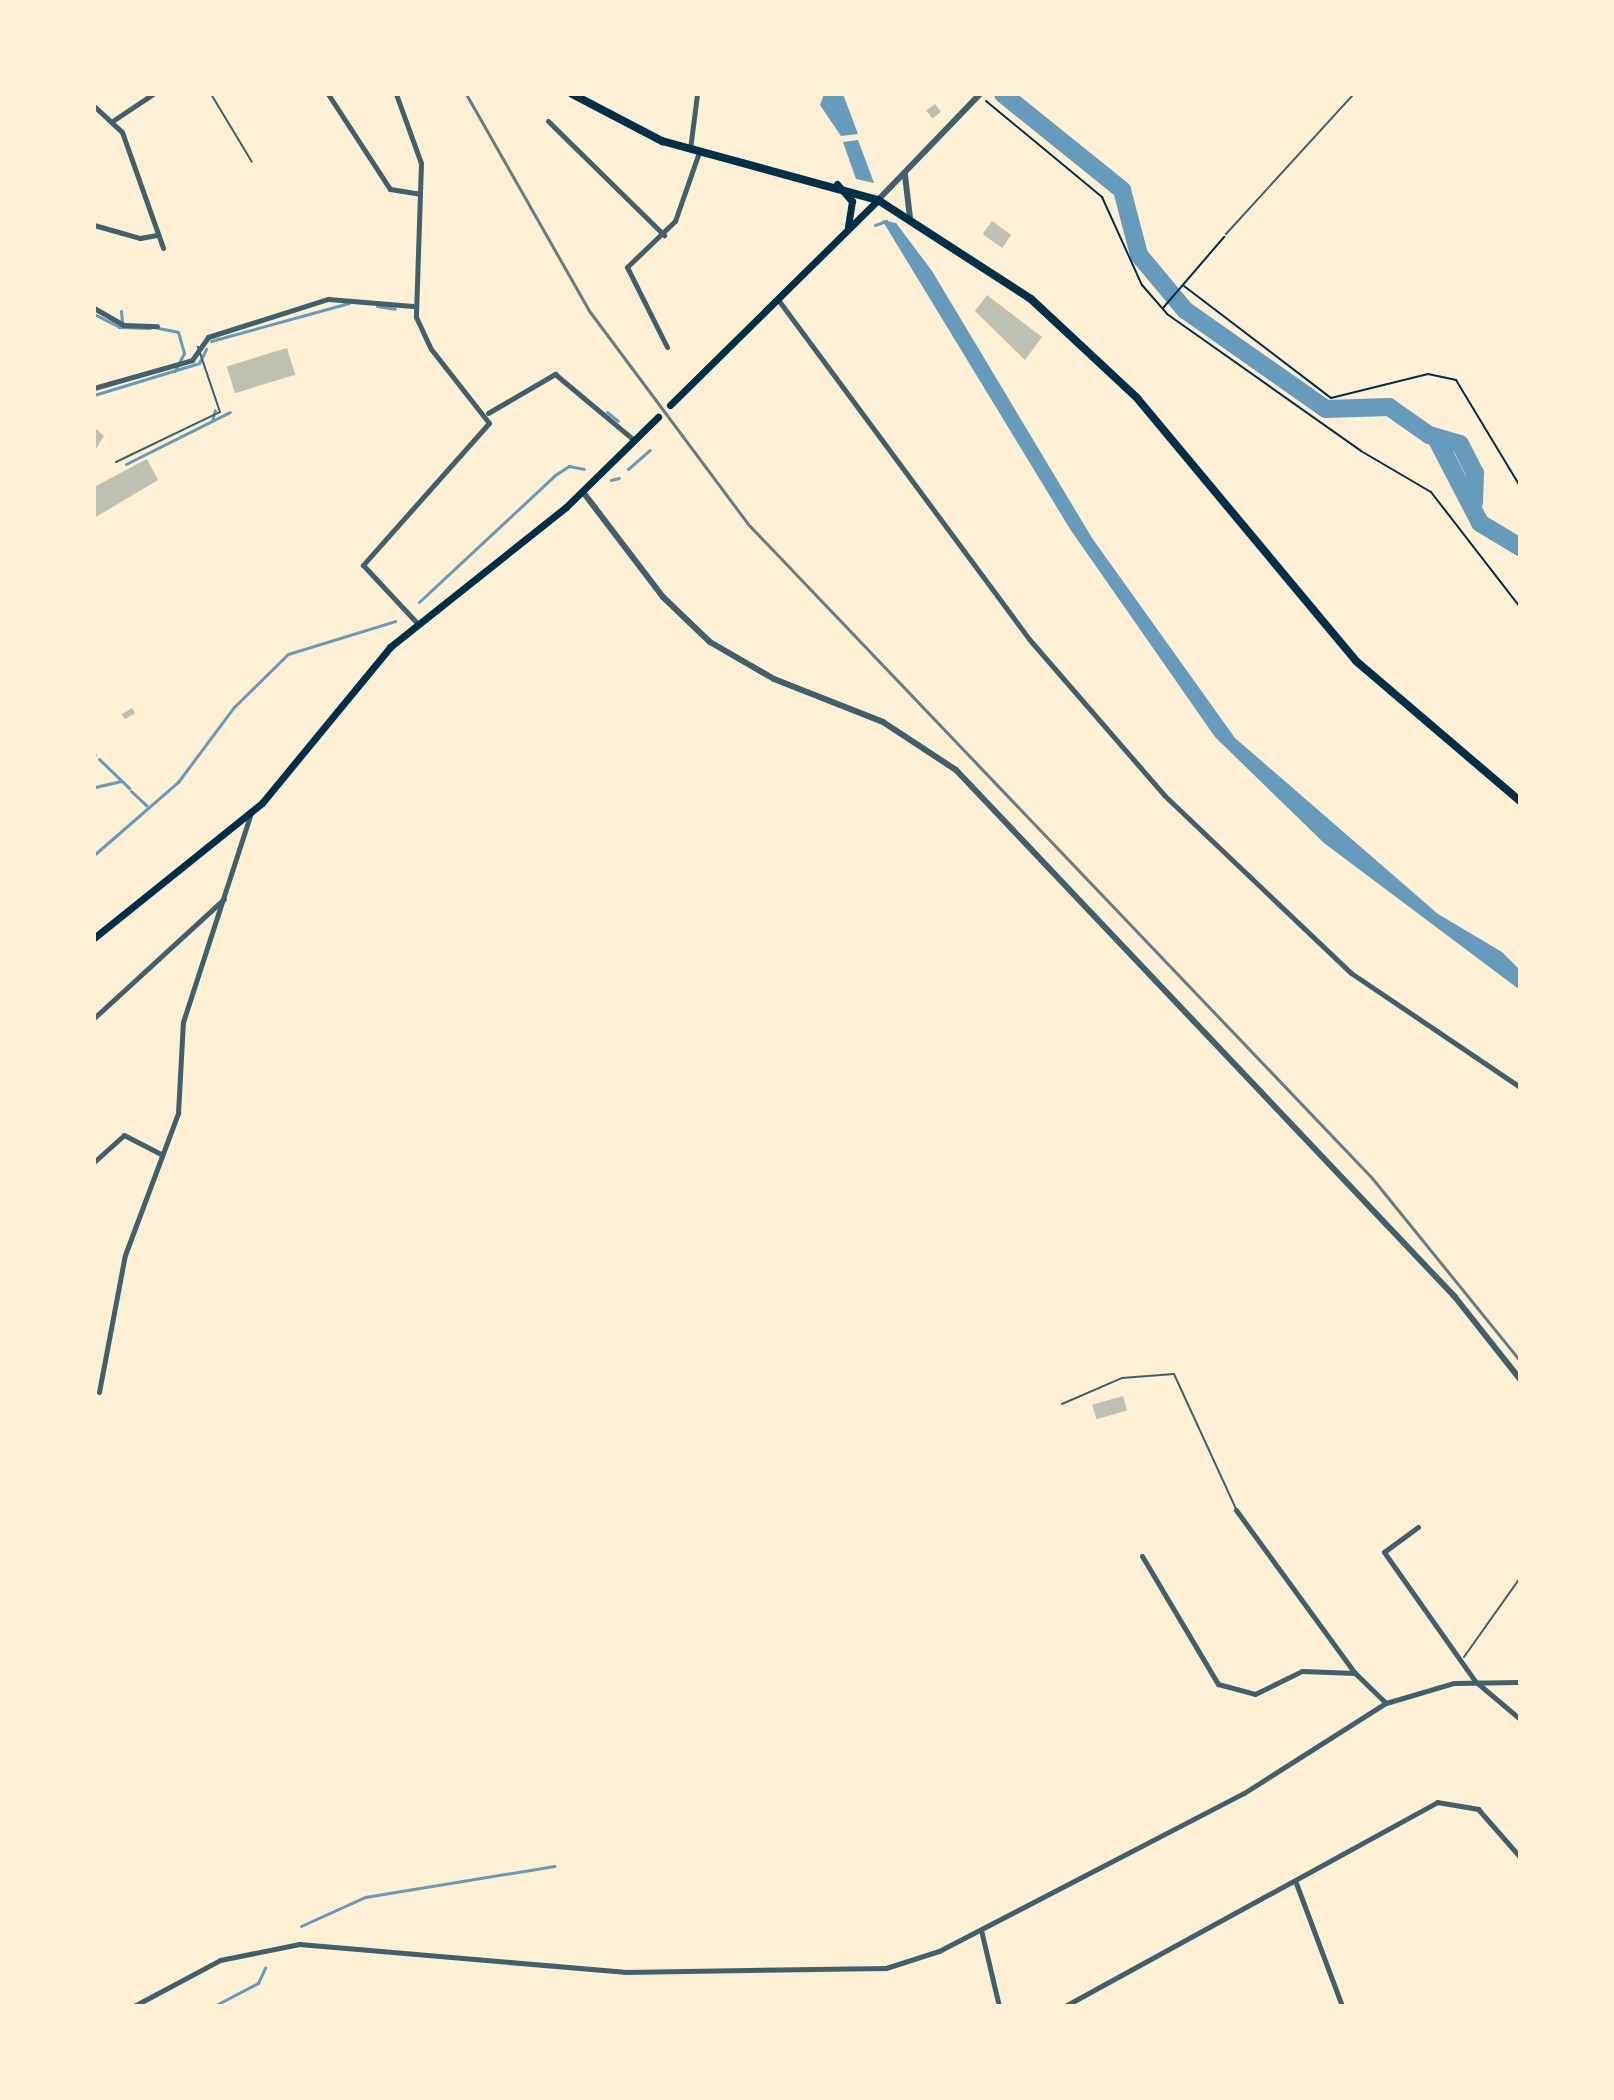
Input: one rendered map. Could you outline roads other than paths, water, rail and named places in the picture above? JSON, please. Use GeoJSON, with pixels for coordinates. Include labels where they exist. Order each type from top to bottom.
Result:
{"type":"FeatureCollection","features":[{"type":"Feature","properties":{"kind":"main road"},"geometry":{"type":"LineString","coordinates":[[572,94],[639,132],[694,151],[881,197],[889,206],[1086,345],[1356,661],[1520,801]]}},
{"type":"Feature","properties":{"kind":"main road"},"geometry":{"type":"LineString","coordinates":[[837,184],[852,201],[847,232]]}},
{"type":"Feature","properties":{"kind":"main road"},"geometry":{"type":"LineString","coordinates":[[670,405],[779,301],[881,197]]}},
{"type":"Feature","properties":{"kind":"main road"},"geometry":{"type":"LineString","coordinates":[[94,938],[251,812],[417,623],[583,492],[658,417]]}},
{"type":"Feature","properties":{"kind":"street"},"geometry":{"type":"LineString","coordinates":[[114,120],[153,94]]}},
{"type":"Feature","properties":{"kind":"street"},"geometry":{"type":"LineString","coordinates":[[328,94],[390,189],[420,194]]}},
{"type":"Feature","properties":{"kind":"street"},"geometry":{"type":"LineString","coordinates":[[396,94],[420,151],[413,306],[431,349],[488,413]]}},
{"type":"Feature","properties":{"kind":"street"},"geometry":{"type":"LineString","coordinates":[[667,347],[627,270],[664,235],[694,151],[697,94],[690,94]]}},
{"type":"Feature","properties":{"kind":"street"},"geometry":{"type":"LineString","coordinates":[[881,197],[980,94]]}},
{"type":"Feature","properties":{"kind":"street"},"geometry":{"type":"LineString","coordinates":[[94,106],[114,120],[163,248]]}},
{"type":"Feature","properties":{"kind":"street"},"geometry":{"type":"LineString","coordinates":[[548,121],[664,235]]}},
{"type":"Feature","properties":{"kind":"street"},"geometry":{"type":"LineString","coordinates":[[905,173],[910,218]]}},
{"type":"Feature","properties":{"kind":"street"},"geometry":{"type":"LineString","coordinates":[[94,225],[143,238],[157,235]]}},
{"type":"Feature","properties":{"kind":"street"},"geometry":{"type":"LineString","coordinates":[[94,388],[192,360],[198,347],[210,336],[328,299],[413,306]]}},
{"type":"Feature","properties":{"kind":"street"},"geometry":{"type":"LineString","coordinates":[[779,301],[1029,639],[1164,795],[1356,977],[1520,1087]]}},
{"type":"Feature","properties":{"kind":"street"},"geometry":{"type":"LineString","coordinates":[[94,308],[122,325],[157,326]]}},
{"type":"Feature","properties":{"kind":"street"},"geometry":{"type":"LineString","coordinates":[[417,623],[363,565],[482,437],[488,413],[555,374],[635,441]]}},
{"type":"Feature","properties":{"kind":"street"},"geometry":{"type":"LineString","coordinates":[[583,492],[663,597],[710,642],[774,679],[883,722],[956,770],[1455,1297],[1520,1379]]}},
{"type":"Feature","properties":{"kind":"street"},"geometry":{"type":"LineString","coordinates":[[99,1392],[125,1255],[178,1113],[183,1022],[251,812]]}},
{"type":"Feature","properties":{"kind":"street"},"geometry":{"type":"LineString","coordinates":[[94,1018],[224,898]]}},
{"type":"Feature","properties":{"kind":"street"},"geometry":{"type":"LineString","coordinates":[[94,1162],[124,1135],[161,1154]]}},
{"type":"Feature","properties":{"kind":"street"},"geometry":{"type":"LineString","coordinates":[[1236,1510],[1355,1673],[1386,1703]]}},
{"type":"Feature","properties":{"kind":"street"},"geometry":{"type":"LineString","coordinates":[[1418,1527],[1384,1552],[1464,1657],[1475,1681],[1520,1719]]}},
{"type":"Feature","properties":{"kind":"street"},"geometry":{"type":"LineString","coordinates":[[1142,1556],[1218,1684],[1255,1694],[1302,1671],[1355,1673]]}},
{"type":"Feature","properties":{"kind":"street"},"geometry":{"type":"LineString","coordinates":[[134,2006],[220,1960],[299,1944],[512,1967],[823,1974],[909,1962],[981,1930],[1244,1793],[1386,1703],[1475,1681],[1520,1682]]}},
{"type":"Feature","properties":{"kind":"street"},"geometry":{"type":"LineString","coordinates":[[1065,2006],[1443,1801],[1478,1809],[1520,1857]]}},
{"type":"Feature","properties":{"kind":"street"},"geometry":{"type":"LineString","coordinates":[[1296,1883],[1342,2006]]}},
{"type":"Feature","properties":{"kind":"street"},"geometry":{"type":"LineString","coordinates":[[981,1930],[999,2006]]}},
{"type":"Feature","properties":{"kind":"lane"},"geometry":{"type":"LineString","coordinates":[[211,94],[252,162]]}},
{"type":"Feature","properties":{"kind":"lane"},"geometry":{"type":"LineString","coordinates":[[1226,234],[1354,94]]}},
{"type":"Feature","properties":{"kind":"lane"},"geometry":{"type":"LineString","coordinates":[[116,462],[220,412],[198,347]]}},
{"type":"Feature","properties":{"kind":"lane"},"geometry":{"type":"LineString","coordinates":[[1062,1404],[1122,1378],[1174,1374],[1236,1510]]}},
{"type":"Feature","properties":{"kind":"lane"},"geometry":{"type":"LineString","coordinates":[[1464,1657],[1520,1578]]}},
{"type":"Feature","properties":{"kind":"water"},"geometry":{"type":"Polygon","coordinates":[[[824,94],[843,94],[858,134],[841,136],[820,105],[824,94]]]}},
{"type":"Feature","properties":{"kind":"water"},"geometry":{"type":"Polygon","coordinates":[[[858,140],[874,183],[856,179],[843,142],[858,140]]]}},
{"type":"Feature","properties":{"kind":"water"},"geometry":{"type":"Polygon","coordinates":[[[882,220],[896,223],[932,271],[1092,538],[1235,738],[1438,914],[1502,952],[1520,970],[1520,990],[1324,843],[1215,737],[1070,529],[882,220]]]}},
{"type":"Feature","properties":{"kind":"waterway"},"geometry":{"type":"LineString","coordinates":[[1003,94],[1122,190],[1139,255],[1185,310],[1326,409],[1389,407],[1429,435],[1460,444],[1475,473],[1474,503]]}},
{"type":"Feature","properties":{"kind":"waterway"},"geometry":{"type":"LineString","coordinates":[[875,225],[886,221]]}},
{"type":"Feature","properties":{"kind":"waterway"},"geometry":{"type":"LineString","coordinates":[[211,341],[349,303]]}},
{"type":"Feature","properties":{"kind":"waterway"},"geometry":{"type":"LineString","coordinates":[[377,306],[395,309]]}},
{"type":"Feature","properties":{"kind":"waterway"},"geometry":{"type":"LineString","coordinates":[[121,311],[122,323]]}},
{"type":"Feature","properties":{"kind":"waterway"},"geometry":{"type":"LineString","coordinates":[[94,314],[119,327],[150,328]]}},
{"type":"Feature","properties":{"kind":"waterway"},"geometry":{"type":"LineString","coordinates":[[158,328],[178,332],[184,353],[175,371]]}},
{"type":"Feature","properties":{"kind":"waterway"},"geometry":{"type":"LineString","coordinates":[[94,395],[199,363],[206,349]]}},
{"type":"Feature","properties":{"kind":"waterway"},"geometry":{"type":"LineString","coordinates":[[212,421],[215,410]]}},
{"type":"Feature","properties":{"kind":"waterway"},"geometry":{"type":"LineString","coordinates":[[126,464],[230,412]]}},
{"type":"Feature","properties":{"kind":"waterway"},"geometry":{"type":"LineString","coordinates":[[607,412],[618,421]]}},
{"type":"Feature","properties":{"kind":"waterway"},"geometry":{"type":"LineString","coordinates":[[1436,438],[1480,523],[1520,547]]}},
{"type":"Feature","properties":{"kind":"waterway"},"geometry":{"type":"LineString","coordinates":[[628,469],[650,450]]}},
{"type":"Feature","properties":{"kind":"waterway"},"geometry":{"type":"LineString","coordinates":[[419,602],[555,475],[569,466],[584,469]]}},
{"type":"Feature","properties":{"kind":"waterway"},"geometry":{"type":"LineString","coordinates":[[611,480],[619,478]]}},
{"type":"Feature","properties":{"kind":"waterway"},"geometry":{"type":"LineString","coordinates":[[94,855],[178,782],[234,707],[288,654],[395,621]]}},
{"type":"Feature","properties":{"kind":"waterway"},"geometry":{"type":"LineString","coordinates":[[94,728],[94,735]]}},
{"type":"Feature","properties":{"kind":"waterway"},"geometry":{"type":"LineString","coordinates":[[99,759],[129,788]]}},
{"type":"Feature","properties":{"kind":"waterway"},"geometry":{"type":"LineString","coordinates":[[95,787],[121,781]]}},
{"type":"Feature","properties":{"kind":"waterway"},"geometry":{"type":"LineString","coordinates":[[131,791],[146,805]]}},
{"type":"Feature","properties":{"kind":"waterway"},"geometry":{"type":"LineString","coordinates":[[301,1926],[365,1897],[554,1866]]}},
{"type":"Feature","properties":{"kind":"waterway"},"geometry":{"type":"LineString","coordinates":[[214,2006],[258,1983],[265,1968]]}},
{"type":"Feature","properties":{"kind":"railway"},"geometry":{"type":"LineString","coordinates":[[466,94],[590,312],[747,523],[1372,1178],[1520,1361]]}}]}
